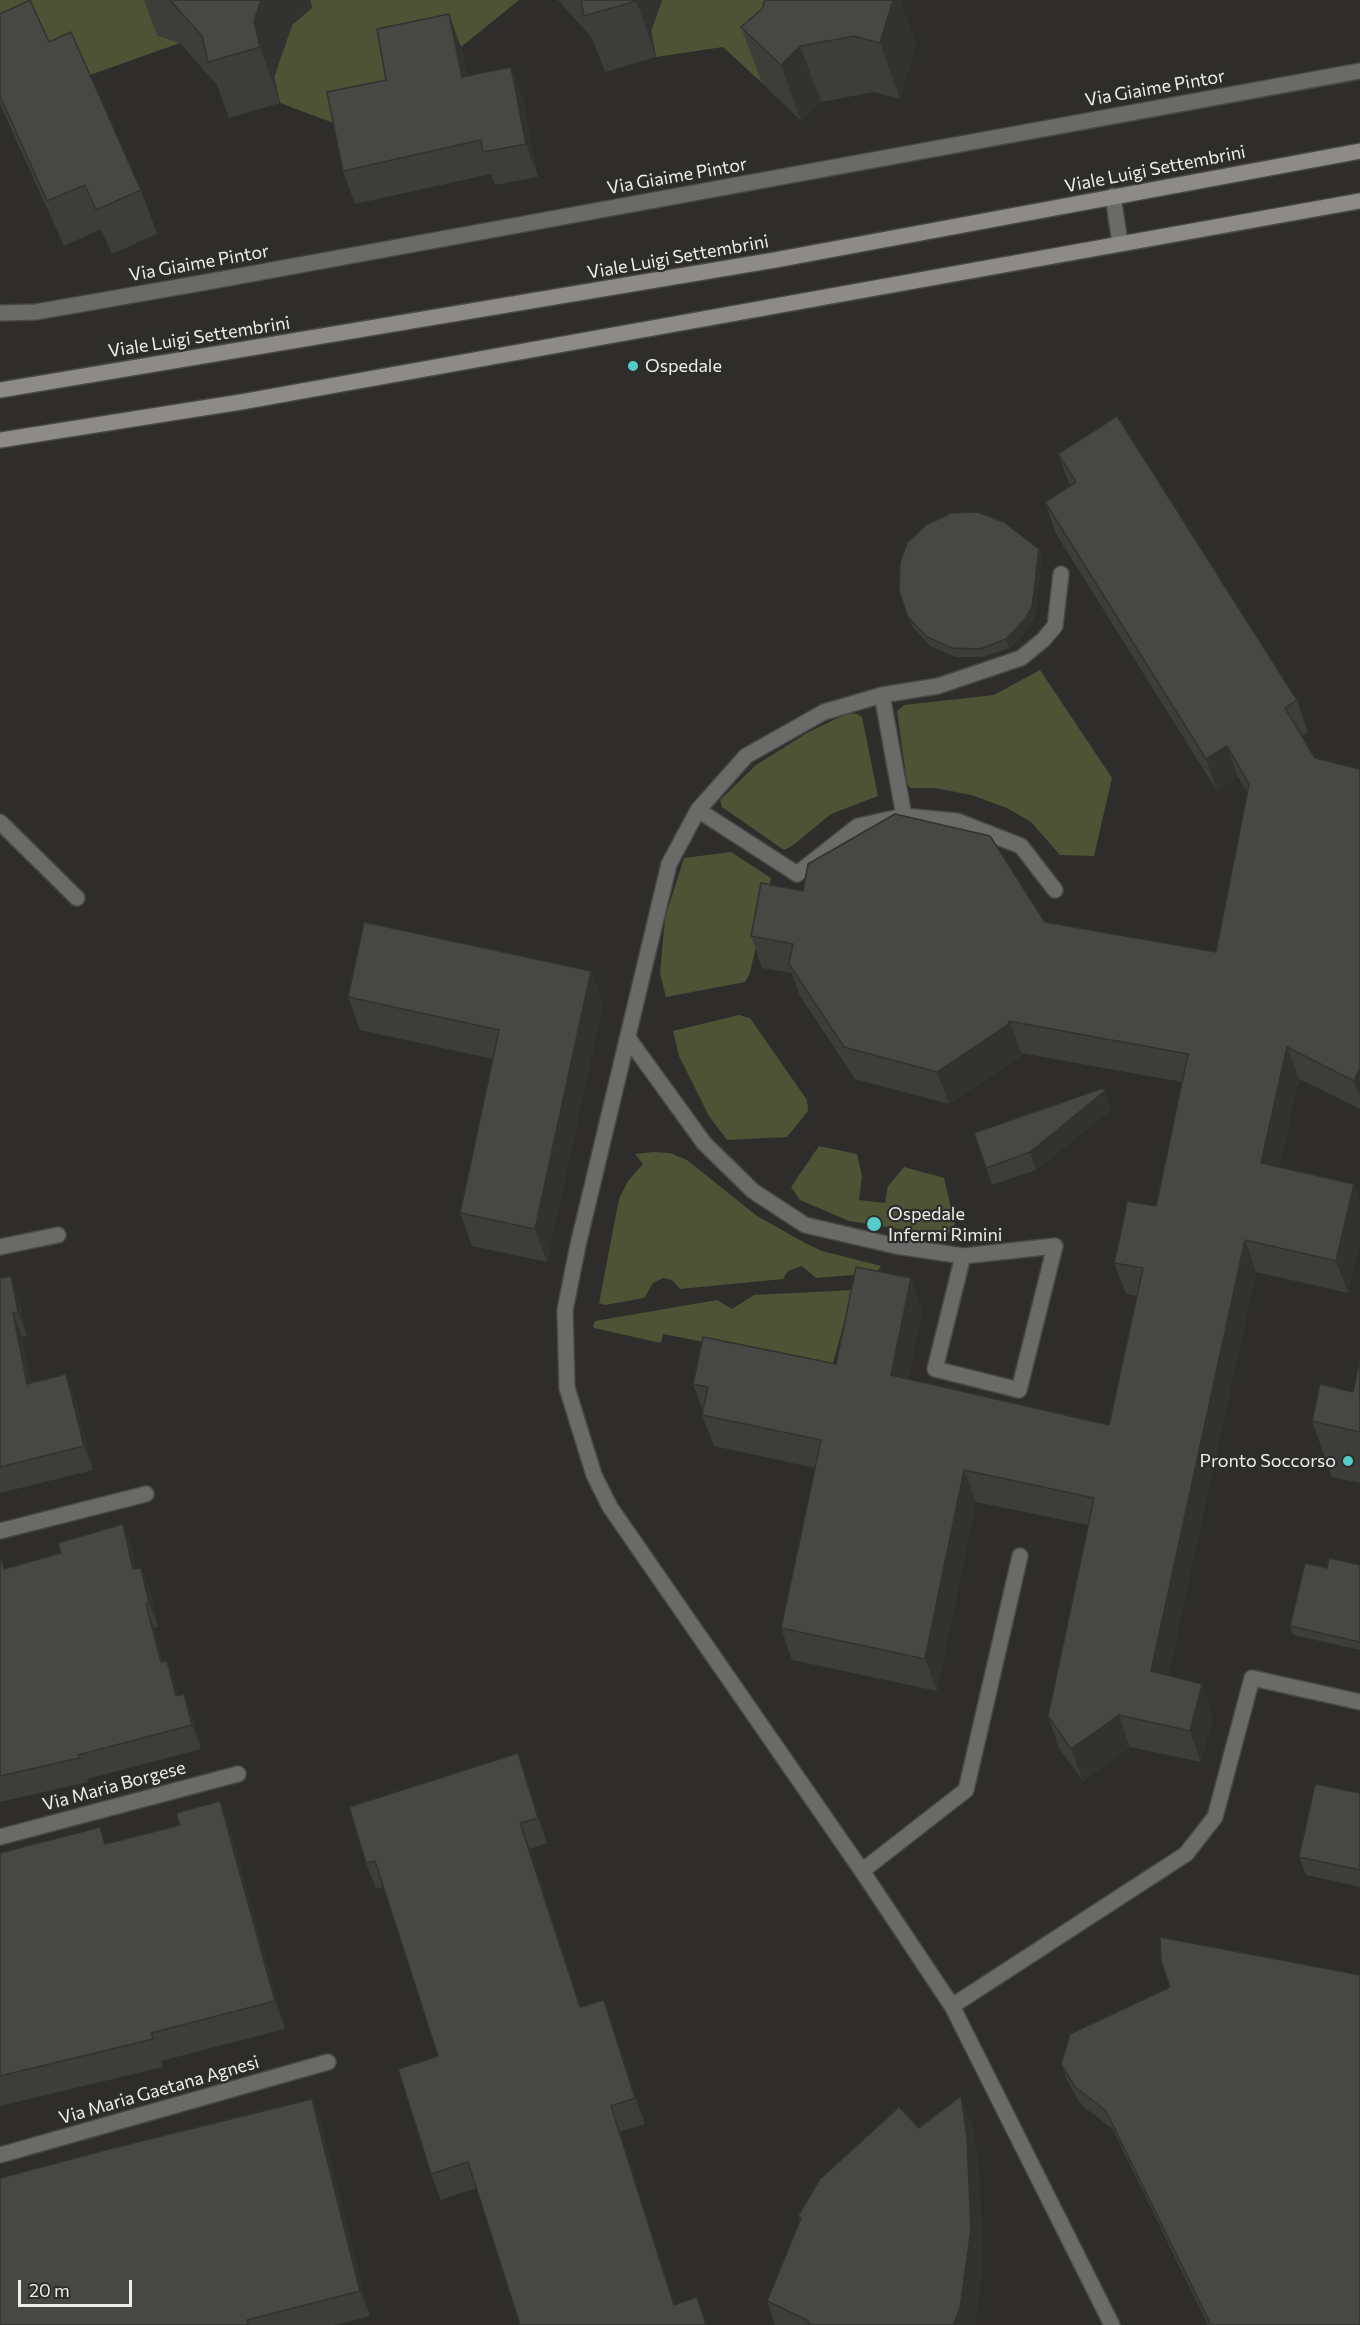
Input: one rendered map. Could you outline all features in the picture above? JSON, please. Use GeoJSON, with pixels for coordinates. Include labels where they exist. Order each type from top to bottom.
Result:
{"type":"FeatureCollection","features":[{"type":"Feature","properties":{"kind":"main road","name":"Viale Luigi Settembrini"},"geometry":{"type":"LineString","coordinates":[[0,390],[775,260],[1360,151]]}},
{"type":"Feature","properties":{"kind":"main road"},"geometry":{"type":"LineString","coordinates":[[0,440],[253,400],[1360,201]]}},
{"type":"Feature","properties":{"kind":"street","name":"Via Giaime Pintor"},"geometry":{"type":"LineString","coordinates":[[0,313],[36,312],[207,282],[1360,71]]}},
{"type":"Feature","properties":{"kind":"street"},"geometry":{"type":"LineString","coordinates":[[1113,196],[1119,243]]}},
{"type":"Feature","properties":{"kind":"street"},"geometry":{"type":"LineString","coordinates":[[1061,574],[1055,626],[1043,640],[1021,658],[938,686],[882,695],[824,712],[746,756],[698,810],[669,864],[578,1245],[565,1310],[567,1388],[594,1475],[610,1507],[862,1871],[952,2006],[1112,2325]]}},
{"type":"Feature","properties":{"kind":"street"},"geometry":{"type":"LineString","coordinates":[[882,695],[904,816]]}},
{"type":"Feature","properties":{"kind":"street"},"geometry":{"type":"LineString","coordinates":[[698,810],[797,874],[858,826],[904,816],[957,821],[1022,846],[1055,890]]}},
{"type":"Feature","properties":{"kind":"street"},"geometry":{"type":"LineString","coordinates":[[0,822],[77,898]]}},
{"type":"Feature","properties":{"kind":"street"},"geometry":{"type":"LineString","coordinates":[[628,1038],[704,1143],[753,1191],[805,1225],[896,1246],[963,1256],[1055,1246],[1019,1390],[935,1369],[963,1256]]}},
{"type":"Feature","properties":{"kind":"street"},"geometry":{"type":"LineString","coordinates":[[0,1247],[58,1235]]}},
{"type":"Feature","properties":{"kind":"street"},"geometry":{"type":"LineString","coordinates":[[0,1531],[146,1494]]}},
{"type":"Feature","properties":{"kind":"street"},"geometry":{"type":"LineString","coordinates":[[862,1871],[966,1790],[1020,1556]]}},
{"type":"Feature","properties":{"kind":"street"},"geometry":{"type":"LineString","coordinates":[[952,2006],[1186,1854],[1215,1817],[1252,1678],[1360,1702]]}},
{"type":"Feature","properties":{"kind":"street","name":"Via Maria Borgese"},"geometry":{"type":"LineString","coordinates":[[0,1837],[238,1774]]}},
{"type":"Feature","properties":{"kind":"street","name":"Via Maria Gaetana Agnesi"},"geometry":{"type":"LineString","coordinates":[[0,2155],[328,2062]]}},
{"type":"Feature","properties":{"kind":"green space"},"geometry":{"type":"Polygon","coordinates":[[[0,0],[169,0],[157,35],[180,43],[87,76],[0,66],[0,0]]]}},
{"type":"Feature","properties":{"kind":"green space"},"geometry":{"type":"Polygon","coordinates":[[[306,0],[519,0],[461,47],[389,62],[398,113],[339,125],[280,103],[274,77],[292,25],[312,8],[306,0]]]}},
{"type":"Feature","properties":{"kind":"green space"},"geometry":{"type":"Polygon","coordinates":[[[662,0],[802,0],[782,65],[762,83],[723,47],[656,57],[651,31],[662,0]]]}},
{"type":"Feature","properties":{"kind":"green space"},"geometry":{"type":"Polygon","coordinates":[[[1040,670],[1112,778],[1094,856],[1060,855],[1031,822],[1007,808],[971,795],[935,788],[910,788],[907,783],[897,711],[904,705],[994,695],[1040,670]]]}},
{"type":"Feature","properties":{"kind":"green space"},"geometry":{"type":"Polygon","coordinates":[[[848,713],[862,717],[878,796],[831,814],[784,850],[722,807],[720,800],[756,765],[807,733],[848,713]]]}},
{"type":"Feature","properties":{"kind":"green space"},"geometry":{"type":"Polygon","coordinates":[[[731,852],[771,878],[750,973],[745,982],[666,997],[660,973],[665,918],[684,858],[731,852]]]}},
{"type":"Feature","properties":{"kind":"green space"},"geometry":{"type":"Polygon","coordinates":[[[739,1015],[750,1018],[807,1100],[808,1111],[787,1137],[727,1140],[709,1116],[679,1056],[673,1031],[739,1015]]]}},
{"type":"Feature","properties":{"kind":"green space"},"geometry":{"type":"Polygon","coordinates":[[[819,1146],[857,1154],[862,1176],[859,1200],[885,1203],[888,1186],[904,1167],[944,1178],[955,1224],[948,1234],[942,1236],[849,1221],[800,1200],[791,1187],[819,1146]]]}},
{"type":"Feature","properties":{"kind":"green space"},"geometry":{"type":"Polygon","coordinates":[[[670,1153],[687,1160],[757,1216],[807,1244],[822,1251],[881,1266],[877,1273],[816,1278],[802,1266],[788,1271],[783,1279],[680,1289],[672,1280],[663,1278],[653,1283],[644,1298],[605,1305],[599,1303],[619,1199],[628,1181],[643,1164],[635,1154],[670,1153]]]}},
{"type":"Feature","properties":{"kind":"green space"},"geometry":{"type":"Polygon","coordinates":[[[853,1290],[832,1367],[663,1334],[661,1343],[594,1328],[593,1325],[595,1321],[717,1300],[732,1309],[754,1295],[853,1290]]]}},
{"type":"Feature","properties":{"kind":"building"},"geometry":{"type":"Polygon","coordinates":[[[30,0],[49,42],[71,32],[141,190],[96,210],[85,185],[47,201],[0,96],[0,14],[30,0]]]}},
{"type":"Feature","properties":{"kind":"building"},"geometry":{"type":"Polygon","coordinates":[[[170,0],[261,0],[254,21],[260,47],[208,62],[202,36],[170,0]]]}},
{"type":"Feature","properties":{"kind":"building"},"geometry":{"type":"Polygon","coordinates":[[[581,0],[636,0],[636,1],[584,16],[581,0]]]}},
{"type":"Feature","properties":{"kind":"building"},"geometry":{"type":"Polygon","coordinates":[[[765,0],[893,0],[880,43],[854,36],[800,46],[781,65],[741,27],[762,9],[765,0]]]}},
{"type":"Feature","properties":{"kind":"building"},"geometry":{"type":"Polygon","coordinates":[[[449,14],[462,77],[511,67],[526,144],[483,152],[481,140],[343,171],[327,92],[386,80],[377,29],[449,14]]]}},
{"type":"Feature","properties":{"kind":"building"},"geometry":{"type":"Polygon","coordinates":[[[1117,416],[1297,700],[1285,708],[1315,758],[1360,769],[1360,1068],[1354,1081],[1287,1047],[1261,1163],[1354,1184],[1336,1261],[1245,1240],[1151,1671],[1202,1684],[1190,1731],[1119,1715],[1071,1749],[1048,1716],[1094,1498],[964,1470],[925,1659],[781,1628],[821,1440],[702,1415],[708,1387],[693,1384],[703,1337],[836,1364],[856,1267],[911,1278],[891,1375],[1109,1425],[1143,1268],[1114,1263],[1127,1201],[1156,1206],[1188,1054],[1008,1021],[1010,1023],[937,1072],[844,1047],[789,964],[793,944],[751,936],[761,883],[803,891],[808,864],[895,814],[990,836],[1045,922],[1216,952],[1249,784],[1227,746],[1206,759],[1045,502],[1076,482],[1058,454],[1117,416]]]}},
{"type":"Feature","properties":{"kind":"building"},"geometry":{"type":"Polygon","coordinates":[[[978,512],[1004,522],[1039,549],[1032,607],[1025,619],[1006,639],[980,649],[952,648],[927,637],[908,617],[899,591],[900,563],[907,543],[926,525],[951,513],[978,512]]]}},
{"type":"Feature","properties":{"kind":"building"},"geometry":{"type":"Polygon","coordinates":[[[364,922],[591,971],[535,1229],[460,1213],[499,1030],[348,997],[364,922]]]}},
{"type":"Feature","properties":{"kind":"building"},"geometry":{"type":"Polygon","coordinates":[[[1103,1088],[1105,1091],[1030,1152],[986,1168],[974,1133],[1103,1088]]]}},
{"type":"Feature","properties":{"kind":"building"},"geometry":{"type":"Polygon","coordinates":[[[11,1276],[18,1312],[13,1313],[27,1384],[66,1374],[84,1446],[0,1467],[0,1278],[11,1276]]]}},
{"type":"Feature","properties":{"kind":"building"},"geometry":{"type":"Polygon","coordinates":[[[1360,1359],[1360,1432],[1312,1421],[1320,1384],[1353,1392],[1360,1359]]]}},
{"type":"Feature","properties":{"kind":"building"},"geometry":{"type":"Polygon","coordinates":[[[123,1524],[133,1569],[141,1568],[149,1603],[146,1604],[161,1662],[167,1661],[176,1696],[184,1694],[192,1725],[78,1755],[79,1758],[0,1776],[0,1558],[4,1569],[61,1553],[58,1543],[123,1524]]]}},
{"type":"Feature","properties":{"kind":"building"},"geometry":{"type":"Polygon","coordinates":[[[1329,1558],[1360,1565],[1360,1642],[1290,1626],[1305,1563],[1327,1568],[1329,1558]]]}},
{"type":"Feature","properties":{"kind":"building"},"geometry":{"type":"Polygon","coordinates":[[[518,1753],[538,1818],[520,1823],[580,2007],[604,2000],[635,2098],[611,2106],[674,2305],[697,2297],[706,2325],[520,2325],[468,2162],[431,2174],[398,2069],[438,2056],[375,1861],[366,1863],[349,1807],[518,1753]]]}},
{"type":"Feature","properties":{"kind":"building"},"geometry":{"type":"Polygon","coordinates":[[[1315,1784],[1360,1793],[1360,1870],[1299,1857],[1315,1784]]]}},
{"type":"Feature","properties":{"kind":"building"},"geometry":{"type":"Polygon","coordinates":[[[220,1801],[275,2001],[151,2033],[153,2039],[0,2076],[0,1853],[100,1827],[105,1844],[180,1825],[176,1813],[220,1801]]]}},
{"type":"Feature","properties":{"kind":"building"},"geometry":{"type":"Polygon","coordinates":[[[1160,1937],[1360,1975],[1360,2325],[1211,2325],[1106,2111],[1075,2087],[1061,2064],[1070,2034],[1170,1987],[1161,1961],[1160,1937]]]}},
{"type":"Feature","properties":{"kind":"building"},"geometry":{"type":"Polygon","coordinates":[[[961,2096],[967,2137],[971,2229],[960,2308],[953,2325],[811,2325],[807,2320],[767,2301],[801,2218],[798,2216],[820,2179],[899,2107],[919,2128],[961,2096]]]}},
{"type":"Feature","properties":{"kind":"building"},"geometry":{"type":"Polygon","coordinates":[[[312,2099],[360,2291],[247,2320],[248,2324],[245,2325],[0,2325],[0,2178],[312,2099]]]}},
{"type":"Feature","properties":{"kind":"place","name":"Ospedale"},"geometry":{"type":"Point","coordinates":[633,366]}},
{"type":"Feature","properties":{"kind":"place","name":"Ospedale Infermi Rimini"},"geometry":{"type":"Point","coordinates":[874,1224]}},
{"type":"Feature","properties":{"kind":"place","name":"Pronto Soccorso"},"geometry":{"type":"Point","coordinates":[1348,1461]}}]}
